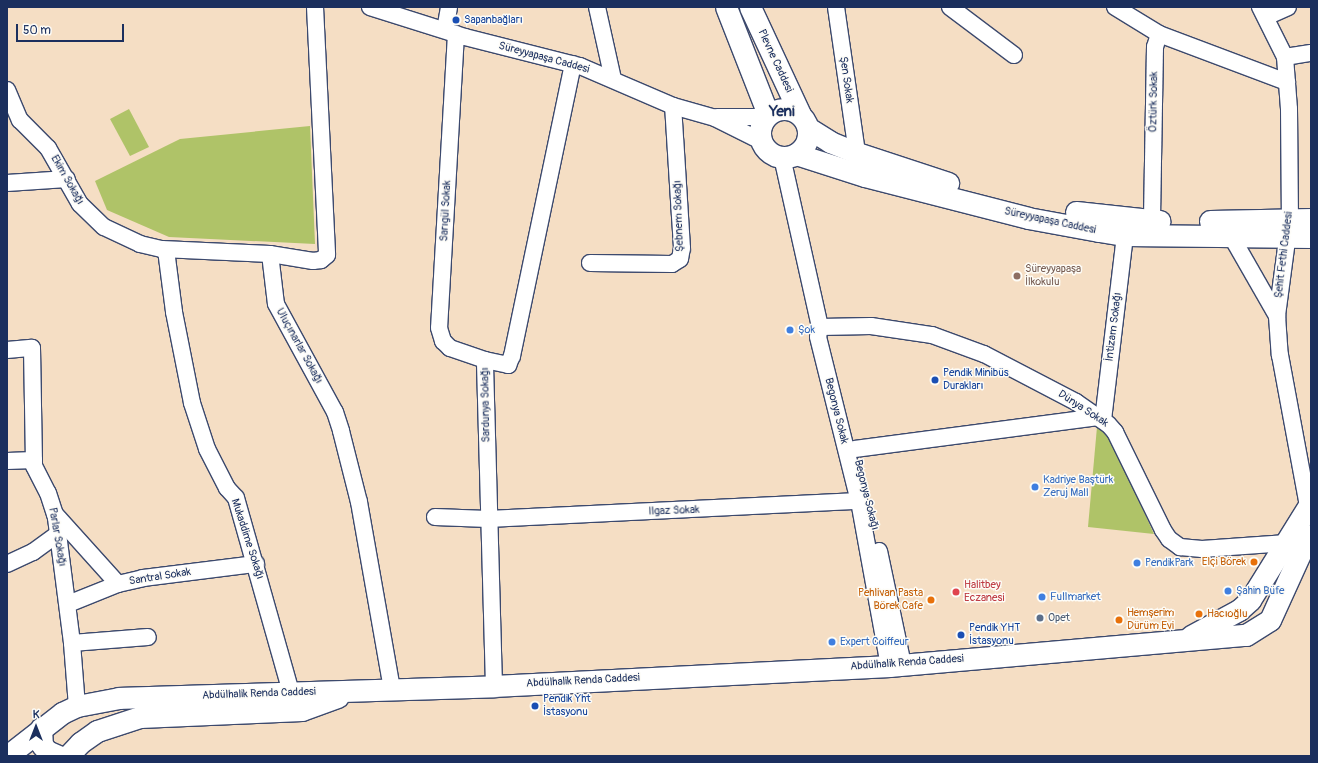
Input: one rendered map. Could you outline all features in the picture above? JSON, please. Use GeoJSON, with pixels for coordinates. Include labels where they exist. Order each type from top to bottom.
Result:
{"type":"FeatureCollection","features":[{"type":"Feature","properties":{"kind":"main road"},"geometry":{"type":"LineString","coordinates":[[726,7],[766,115],[760,130],[761,141],[766,150],[789,156],[805,143],[804,121],[786,108],[766,115]]}},
{"type":"Feature","properties":{"kind":"main road","name":"Plevne Caddesi"},"geometry":{"type":"LineString","coordinates":[[750,7],[804,121]]}},
{"type":"Feature","properties":{"kind":"main road","name":"Süreyyapaşa Caddesi"},"geometry":{"type":"LineString","coordinates":[[804,121],[830,142],[857,153],[894,167],[1014,201],[1108,217],[1152,221],[1289,227],[1311,237]]}},
{"type":"Feature","properties":{"kind":"main road","name":"Süreyyapaşa Caddesi"},"geometry":{"type":"LineString","coordinates":[[789,156],[1028,218],[1125,235],[1230,234],[1289,227],[1311,218]]}},
{"type":"Feature","properties":{"kind":"main road","name":"Abdülhalik Renda Caddesi"},"geometry":{"type":"LineString","coordinates":[[1175,641],[1198,633],[1240,610],[1250,600],[1262,582],[1278,548],[1310,504]]}},
{"type":"Feature","properties":{"kind":"main road"},"geometry":{"type":"LineString","coordinates":[[1250,600],[1258,614],[1270,620],[1304,545],[1311,536]]}},
{"type":"Feature","properties":{"kind":"main road"},"geometry":{"type":"LineString","coordinates":[[1262,582],[1275,582],[1279,585],[1282,595]]}},
{"type":"Feature","properties":{"kind":"main road","name":"Abdülhalik Renda Caddesi"},"geometry":{"type":"LineString","coordinates":[[8,753],[41,728],[77,706],[119,698],[494,686],[896,665],[1246,635],[1270,620]]}},
{"type":"Feature","properties":{"kind":"main road","name":"Abdülhalik Renda Caddesi"},"geometry":{"type":"LineString","coordinates":[[68,756],[80,743],[97,731],[140,717],[302,710],[354,691]]}},
{"type":"Feature","properties":{"kind":"main road"},"geometry":{"type":"LineString","coordinates":[[41,728],[42,745],[47,751],[58,756]]}},
{"type":"Feature","properties":{"kind":"street"},"geometry":{"type":"LineString","coordinates":[[270,254],[313,261],[321,260],[327,255],[315,7]]}},
{"type":"Feature","properties":{"kind":"street","name":"Süreyyapaşa Caddesi"},"geometry":{"type":"LineString","coordinates":[[370,7],[450,32],[573,64],[613,79],[673,106],[715,118]]}},
{"type":"Feature","properties":{"kind":"street","name":"Sarıgül Sokak"},"geometry":{"type":"LineString","coordinates":[[449,7],[450,32],[439,328],[443,341],[450,348],[485,360]]}},
{"type":"Feature","properties":{"kind":"street"},"geometry":{"type":"LineString","coordinates":[[597,7],[613,79]]}},
{"type":"Feature","properties":{"kind":"street","name":"Şen Sokak"},"geometry":{"type":"LineString","coordinates":[[836,7],[857,153]]}},
{"type":"Feature","properties":{"kind":"street"},"geometry":{"type":"LineString","coordinates":[[950,7],[1014,56]]}},
{"type":"Feature","properties":{"kind":"street"},"geometry":{"type":"LineString","coordinates":[[1115,7],[1159,34],[1287,82]]}},
{"type":"Feature","properties":{"kind":"street"},"geometry":{"type":"LineString","coordinates":[[1263,12],[1288,7]]}},
{"type":"Feature","properties":{"kind":"street","name":"Şehit Fethi Caddesi"},"geometry":{"type":"LineString","coordinates":[[1263,12],[1285,57],[1287,82],[1289,227],[1277,316],[1280,355],[1310,504]]}},
{"type":"Feature","properties":{"kind":"street","name":"Öztürk Sokak"},"geometry":{"type":"LineString","coordinates":[[1152,221],[1155,47],[1159,34]]}},
{"type":"Feature","properties":{"kind":"street"},"geometry":{"type":"LineString","coordinates":[[1285,57],[1311,53]]}},
{"type":"Feature","properties":{"kind":"street","name":"Sardunya Sokağı"},"geometry":{"type":"LineString","coordinates":[[494,686],[488,519],[485,360],[508,366],[512,356],[573,64]]}},
{"type":"Feature","properties":{"kind":"street","name":"Ekim Sokağı"},"geometry":{"type":"LineString","coordinates":[[7,90],[20,120],[48,148],[80,204],[104,226],[140,244],[166,250],[270,254]]}},
{"type":"Feature","properties":{"kind":"street","name":"Şebnem Sokağı"},"geometry":{"type":"LineString","coordinates":[[590,263],[672,264],[680,259],[682,248],[673,106]]}},
{"type":"Feature","properties":{"kind":"street"},"geometry":{"type":"LineString","coordinates":[[715,118],[766,115]]}},
{"type":"Feature","properties":{"kind":"street"},"geometry":{"type":"LineString","coordinates":[[715,118],[761,141]]}},
{"type":"Feature","properties":{"kind":"street","name":"Begonya Sokak"},"geometry":{"type":"LineString","coordinates":[[789,156],[820,327],[818,337],[859,501],[896,665]]}},
{"type":"Feature","properties":{"kind":"street"},"geometry":{"type":"LineString","coordinates":[[7,183],[67,179]]}},
{"type":"Feature","properties":{"kind":"street"},"geometry":{"type":"LineString","coordinates":[[1230,234],[1277,316]]}},
{"type":"Feature","properties":{"kind":"street","name":"İntizam Sokağı"},"geometry":{"type":"LineString","coordinates":[[1100,418],[1125,235]]}},
{"type":"Feature","properties":{"kind":"street","name":"Mukaddime Sokağı"},"geometry":{"type":"LineString","coordinates":[[166,250],[174,312],[192,403],[207,449],[227,488],[236,498],[256,564],[291,692]]}},
{"type":"Feature","properties":{"kind":"street","name":"Uluçınarlar Sokağı"},"geometry":{"type":"LineString","coordinates":[[270,254],[276,304],[335,412],[341,431],[359,502],[392,690]]}},
{"type":"Feature","properties":{"kind":"street","name":"Dünya Sokak"},"geometry":{"type":"LineString","coordinates":[[820,327],[871,326],[928,334],[956,342],[1020,371],[1100,418],[1115,432],[1169,539],[1180,547],[1202,550],[1278,548]]}},
{"type":"Feature","properties":{"kind":"street","name":"Begonya Sokağı"},"geometry":{"type":"LineString","coordinates":[[820,327],[825,335],[855,449],[896,665]]}},
{"type":"Feature","properties":{"kind":"street","name":"Parlar Sokağı"},"geometry":{"type":"LineString","coordinates":[[7,350],[32,348],[34,466],[48,493],[55,513],[68,604],[77,706]]}},
{"type":"Feature","properties":{"kind":"street"},"geometry":{"type":"LineString","coordinates":[[855,449],[1100,418]]}},
{"type":"Feature","properties":{"kind":"street"},"geometry":{"type":"LineString","coordinates":[[7,461],[34,460]]}},
{"type":"Feature","properties":{"kind":"street","name":"Ilgaz Sokak"},"geometry":{"type":"LineString","coordinates":[[435,517],[488,519],[859,501]]}},
{"type":"Feature","properties":{"kind":"street"},"geometry":{"type":"LineString","coordinates":[[55,513],[118,584]]}},
{"type":"Feature","properties":{"kind":"street"},"geometry":{"type":"LineString","coordinates":[[7,564],[33,552],[58,534]]}},
{"type":"Feature","properties":{"kind":"street"},"geometry":{"type":"LineString","coordinates":[[1278,548],[1282,577],[1282,595]]}},
{"type":"Feature","properties":{"kind":"street","name":"Santral Sokak"},"geometry":{"type":"LineString","coordinates":[[68,604],[118,584],[171,573],[256,564]]}},
{"type":"Feature","properties":{"kind":"street"},"geometry":{"type":"LineString","coordinates":[[72,643],[148,637]]}},
{"type":"Feature","properties":{"kind":"green space"},"geometry":{"type":"Polygon","coordinates":[[[129,109],[149,147],[130,156],[110,119],[129,109]]]}},
{"type":"Feature","properties":{"kind":"green space"},"geometry":{"type":"Polygon","coordinates":[[[310,126],[315,244],[169,237],[107,210],[95,181],[180,139],[310,126]]]}},
{"type":"Feature","properties":{"kind":"green space"},"geometry":{"type":"Polygon","coordinates":[[[1100,424],[1106,427],[1154,534],[1088,527],[1097,427],[1100,424]]]}},
{"type":"Feature","properties":{"kind":"place","name":"Sapanbağları"},"geometry":{"type":"Point","coordinates":[456,20]}},
{"type":"Feature","properties":{"kind":"place","name":"Süreyyapaşa İlkokulu"},"geometry":{"type":"Point","coordinates":[1017,276]}},
{"type":"Feature","properties":{"kind":"place","name":"Şok"},"geometry":{"type":"Point","coordinates":[790,330]}},
{"type":"Feature","properties":{"kind":"place","name":"Pendik Minibüs Durakları"},"geometry":{"type":"Point","coordinates":[935,380]}},
{"type":"Feature","properties":{"kind":"place","name":"Kadriye Baştürk Zeruj Mall"},"geometry":{"type":"Point","coordinates":[1035,487]}},
{"type":"Feature","properties":{"kind":"place","name":"Elçi Börek"},"geometry":{"type":"Point","coordinates":[1254,562]}},
{"type":"Feature","properties":{"kind":"place","name":"PendikPark"},"geometry":{"type":"Point","coordinates":[1137,563]}},
{"type":"Feature","properties":{"kind":"place","name":"Şahin Büfe"},"geometry":{"type":"Point","coordinates":[1228,591]}},
{"type":"Feature","properties":{"kind":"place","name":"Halitbey Eczanesi"},"geometry":{"type":"Point","coordinates":[956,592]}},
{"type":"Feature","properties":{"kind":"place","name":"Fullmarket"},"geometry":{"type":"Point","coordinates":[1042,597]}},
{"type":"Feature","properties":{"kind":"place","name":"Pehlivan Pasta Börek Cafe"},"geometry":{"type":"Point","coordinates":[931,600]}},
{"type":"Feature","properties":{"kind":"place","name":"Hacıoğlu"},"geometry":{"type":"Point","coordinates":[1199,614]}},
{"type":"Feature","properties":{"kind":"place","name":"Opet"},"geometry":{"type":"Point","coordinates":[1040,618]}},
{"type":"Feature","properties":{"kind":"place","name":"Hemşerim Dürüm Evi"},"geometry":{"type":"Point","coordinates":[1119,620]}},
{"type":"Feature","properties":{"kind":"place","name":"Pendik YHT İstasyonu"},"geometry":{"type":"Point","coordinates":[961,635]}},
{"type":"Feature","properties":{"kind":"place","name":"Expert Coiffeur"},"geometry":{"type":"Point","coordinates":[832,642]}},
{"type":"Feature","properties":{"kind":"place","name":"Pendik Yht İstasyonu"},"geometry":{"type":"Point","coordinates":[535,706]}},
{"type":"Feature","properties":{"kind":"district","name":"Yeni"},"geometry":{"type":"Point","coordinates":[782,112]}}]}
